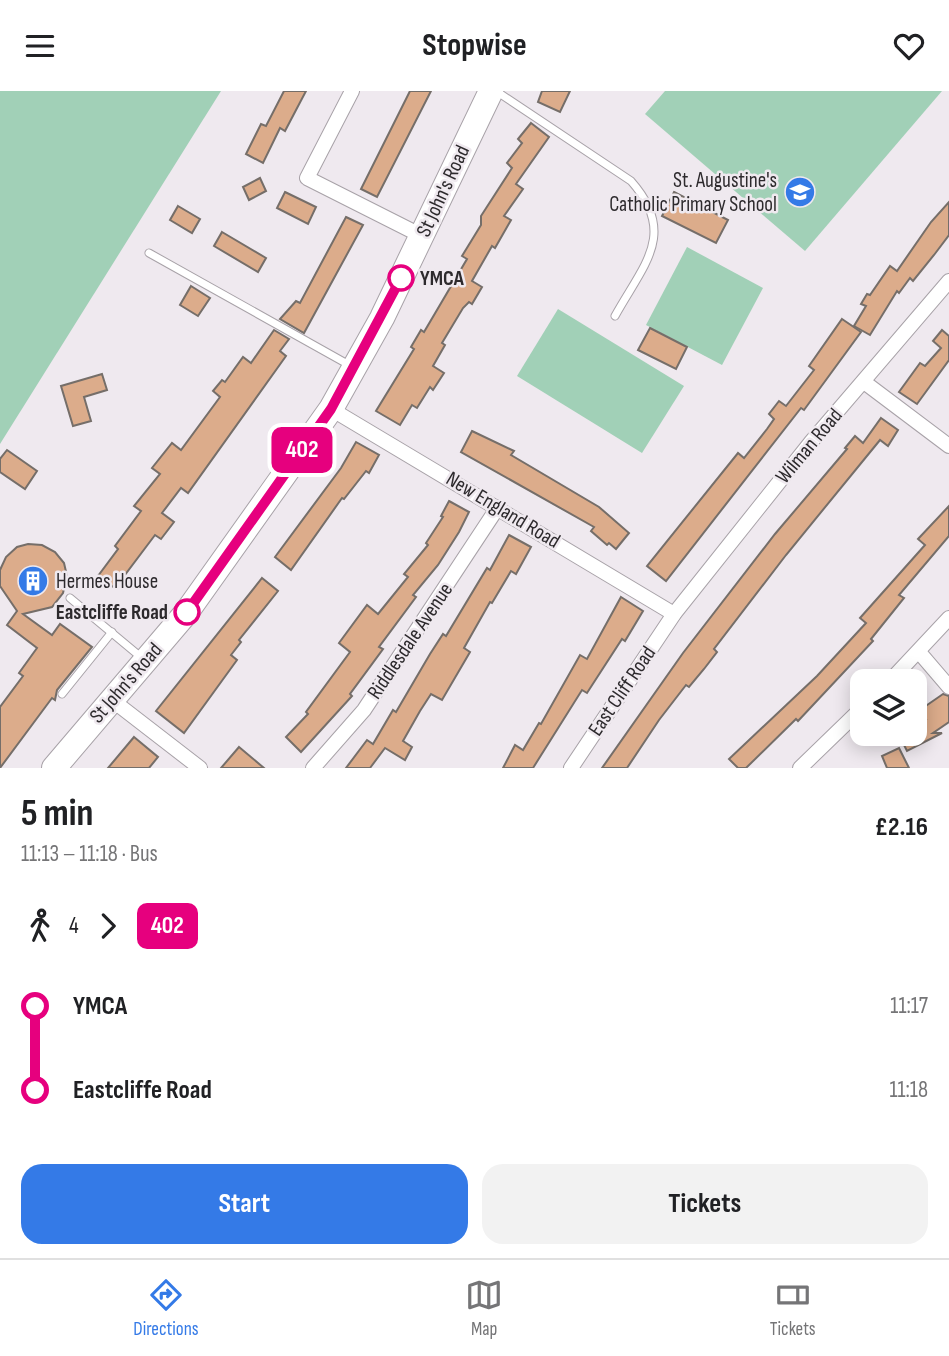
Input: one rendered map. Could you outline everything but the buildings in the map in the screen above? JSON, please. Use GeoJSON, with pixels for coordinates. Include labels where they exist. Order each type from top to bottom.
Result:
{"type":"FeatureCollection","features":[{"type":"Feature","properties":{"kind":"highway","name":"St John's Road"},"geometry":{"type":"LineString","coordinates":[[54,768],[146,661],[231,554],[331,409],[422,236],[493,91]]}},
{"type":"Feature","properties":{"kind":"street"},"geometry":{"type":"LineString","coordinates":[[352,91],[307,178],[422,236]]}},
{"type":"Feature","properties":{"kind":"street","name":"Wilman Road"},"geometry":{"type":"LineString","coordinates":[[674,614],[811,442],[949,281]]}},
{"type":"Feature","properties":{"kind":"street"},"geometry":{"type":"LineString","coordinates":[[864,383],[949,446]]}},
{"type":"Feature","properties":{"kind":"street","name":"New England Road"},"geometry":{"type":"LineString","coordinates":[[331,409],[674,614]]}},
{"type":"Feature","properties":{"kind":"street","name":"Riddlesdale Avenue"},"geometry":{"type":"LineString","coordinates":[[313,768],[364,710],[498,507]]}},
{"type":"Feature","properties":{"kind":"street","name":"East Cliff Road"},"geometry":{"type":"LineString","coordinates":[[571,768],[674,614]]}},
{"type":"Feature","properties":{"kind":"street"},"geometry":{"type":"LineString","coordinates":[[902,669],[949,618]]}},
{"type":"Feature","properties":{"kind":"street"},"geometry":{"type":"LineString","coordinates":[[919,652],[949,687]]}},
{"type":"Feature","properties":{"kind":"street"},"geometry":{"type":"LineString","coordinates":[[112,699],[200,768]]}},
{"type":"Feature","properties":{"kind":"street"},"geometry":{"type":"LineString","coordinates":[[800,768],[850,720]]}},
{"type":"Feature","properties":{"kind":"lane"},"geometry":{"type":"LineString","coordinates":[[493,91],[631,181],[646,201],[656,229],[654,244],[615,316]]}},
{"type":"Feature","properties":{"kind":"lane"},"geometry":{"type":"LineString","coordinates":[[149,253],[354,368]]}},
{"type":"Feature","properties":{"kind":"lane"},"geometry":{"type":"LineString","coordinates":[[69,598],[146,661]]}},
{"type":"Feature","properties":{"kind":"lane"},"geometry":{"type":"LineString","coordinates":[[62,694],[112,632]]}},
{"type":"Feature","properties":{"kind":"green space"},"geometry":{"type":"Polygon","coordinates":[[[0,91],[221,91],[0,444],[0,91]]]}},
{"type":"Feature","properties":{"kind":"green space","name":"St. Augustine's Catholic Primary School"},"geometry":{"type":"Polygon","coordinates":[[[665,91],[942,91],[805,251],[645,114],[665,91]]]}},
{"type":"Feature","properties":{"kind":"green space"},"geometry":{"type":"Polygon","coordinates":[[[687,247],[763,288],[722,365],[646,325],[687,247]]]}},
{"type":"Feature","properties":{"kind":"green space"},"geometry":{"type":"Polygon","coordinates":[[[558,309],[684,386],[642,453],[517,376],[558,309]]]}},
{"type":"Feature","properties":{"kind":"bus line","name":"402"},"geometry":{"type":"LineString","coordinates":[[187,612],[231,554],[331,409],[401,278]]}},
{"type":"Feature","properties":{"kind":"place","name":"St. Augustine's Catholic Primary School"},"geometry":{"type":"Point","coordinates":[800,192]}},
{"type":"Feature","properties":{"kind":"place","name":"YMCA"},"geometry":{"type":"Point","coordinates":[401,278]}},
{"type":"Feature","properties":{"kind":"place","name":"Hermes House"},"geometry":{"type":"Point","coordinates":[33,581]}},
{"type":"Feature","properties":{"kind":"place","name":"Eastcliffe Road"},"geometry":{"type":"Point","coordinates":[187,612]}}]}
